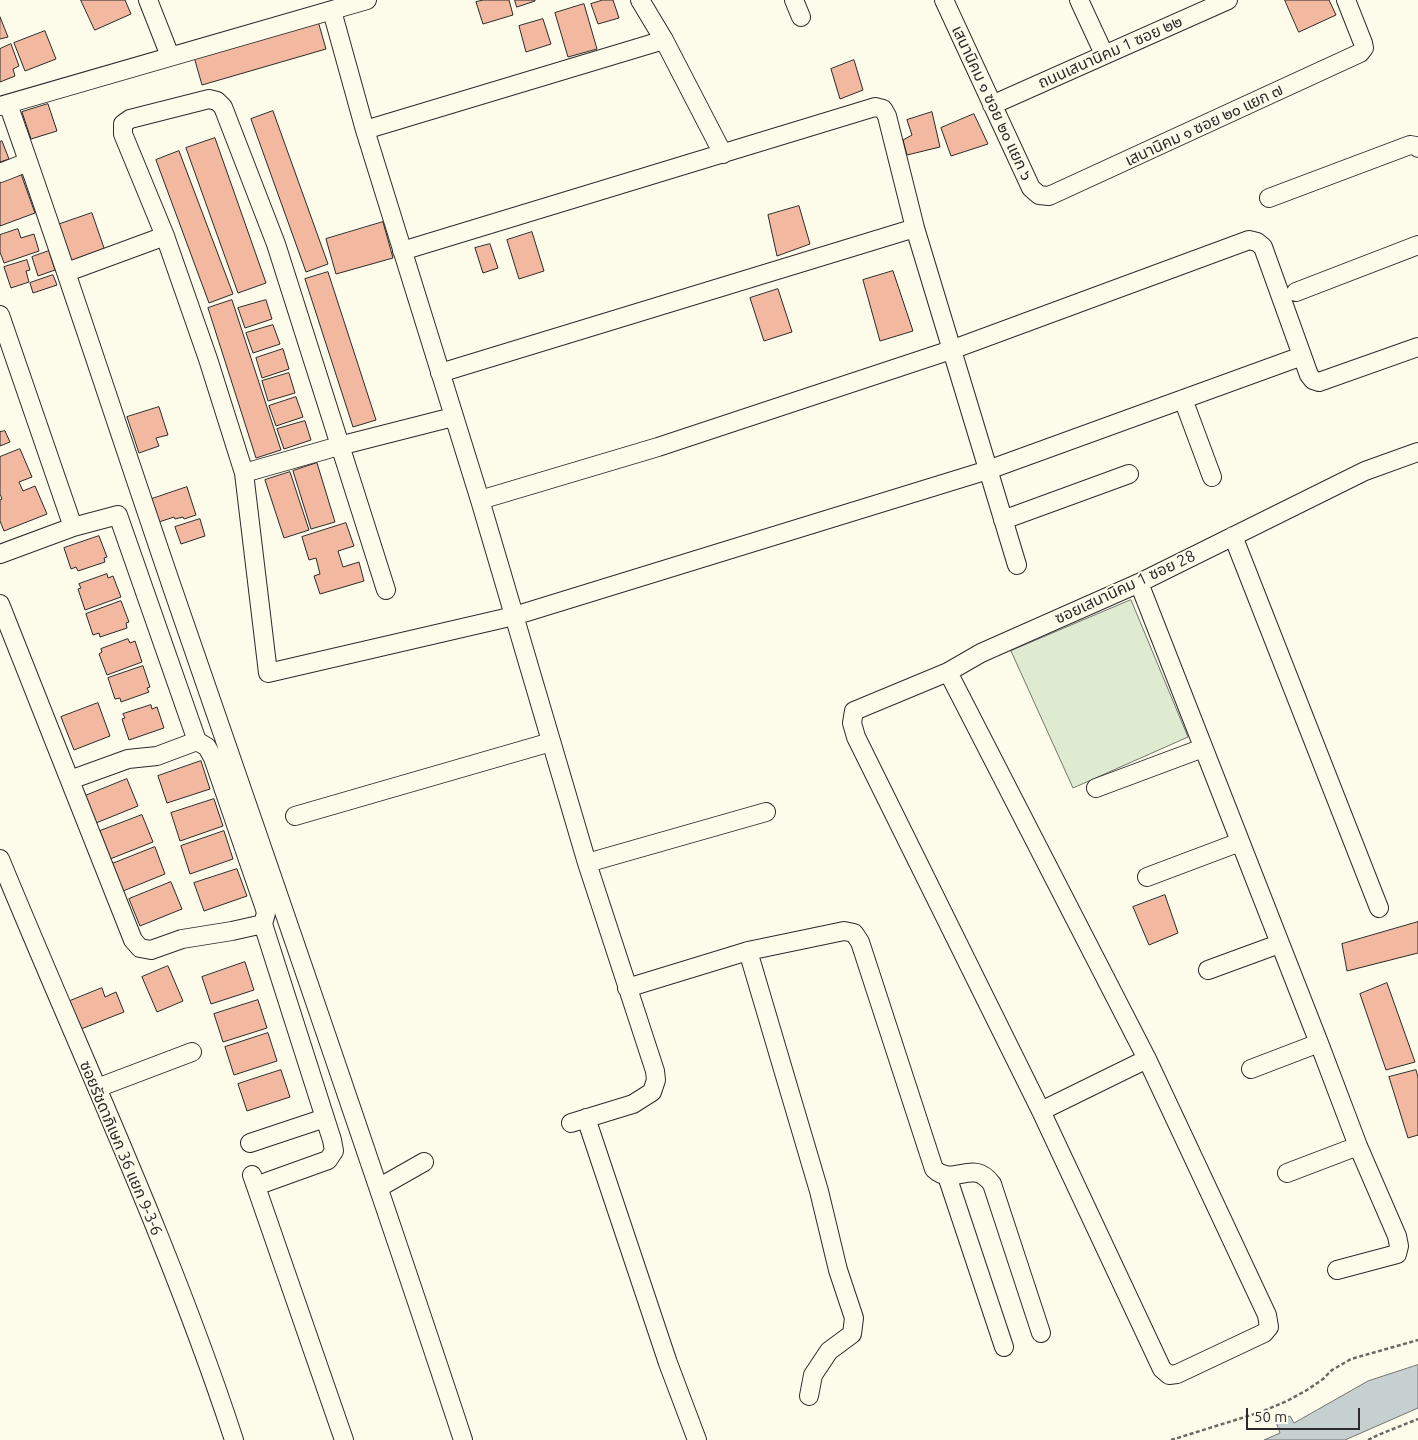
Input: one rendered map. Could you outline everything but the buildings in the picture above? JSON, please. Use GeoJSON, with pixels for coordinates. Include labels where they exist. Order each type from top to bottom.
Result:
{"type":"FeatureCollection","features":[{"type":"Feature","properties":{"kind":"street"},"geometry":{"type":"LineString","coordinates":[[148,0],[170,56]]}},
{"type":"Feature","properties":{"kind":"street"},"geometry":{"type":"LineString","coordinates":[[367,0],[4,105],[28,162],[67,272],[145,507],[380,1187],[463,1440]]}},
{"type":"Feature","properties":{"kind":"street"},"geometry":{"type":"LineString","coordinates":[[640,0],[664,40],[723,154]]}},
{"type":"Feature","properties":{"kind":"street"},"geometry":{"type":"LineString","coordinates":[[794,0],[801,17]]}},
{"type":"Feature","properties":{"kind":"street","name":"เสนานิคม ๑ ซอย ๒๐ แยก ๖"},"geometry":{"type":"LineString","coordinates":[[944,0],[1031,188],[1038,194],[1048,196]]}},
{"type":"Feature","properties":{"kind":"street"},"geometry":{"type":"LineString","coordinates":[[1078,0],[1104,54]]}},
{"type":"Feature","properties":{"kind":"street","name":"เสนานิคม ๑ ซอย ๒๐ แยก ๗"},"geometry":{"type":"LineString","coordinates":[[1048,196],[1360,53],[1364,48],[1363,43],[1346,0]]}},
{"type":"Feature","properties":{"kind":"street","name":"ถนนเสนานิคม 1 ซอย ๒๒"},"geometry":{"type":"LineString","coordinates":[[992,105],[1218,2]]}},
{"type":"Feature","properties":{"kind":"street"},"geometry":{"type":"LineString","coordinates":[[332,11],[365,130],[480,500],[587,863],[655,1071],[656,1080],[652,1092],[633,1104],[578,1120],[696,1440]]}},
{"type":"Feature","properties":{"kind":"street"},"geometry":{"type":"LineString","coordinates":[[365,130],[664,40]]}},
{"type":"Feature","properties":{"kind":"street"},"geometry":{"type":"LineString","coordinates":[[386,590],[276,244],[223,108],[217,100],[209,99],[130,119],[123,124],[124,134],[165,236],[208,359],[244,473],[268,673],[514,616],[988,470],[1302,356]]}},
{"type":"Feature","properties":{"kind":"street"},"geometry":{"type":"LineString","coordinates":[[402,252],[875,107],[883,109],[887,116],[915,228],[1017,565]]}},
{"type":"Feature","properties":{"kind":"street"},"geometry":{"type":"LineString","coordinates":[[1269,198],[1410,145],[1418,148]]}},
{"type":"Feature","properties":{"kind":"street"},"geometry":{"type":"LineString","coordinates":[[0,173],[28,162]]}},
{"type":"Feature","properties":{"kind":"street"},"geometry":{"type":"LineString","coordinates":[[440,373],[915,228]]}},
{"type":"Feature","properties":{"kind":"street"},"geometry":{"type":"LineString","coordinates":[[67,272],[165,236]]}},
{"type":"Feature","properties":{"kind":"street"},"geometry":{"type":"LineString","coordinates":[[480,500],[658,448],[951,350],[1249,240],[1257,242],[1263,247],[1309,375],[1313,380],[1319,382],[1418,347]]}},
{"type":"Feature","properties":{"kind":"street"},"geometry":{"type":"LineString","coordinates":[[1296,292],[1418,245]]}},
{"type":"Feature","properties":{"kind":"street"},"geometry":{"type":"LineString","coordinates":[[1,320],[73,527]]}},
{"type":"Feature","properties":{"kind":"street"},"geometry":{"type":"LineString","coordinates":[[1183,399],[1212,477]]}},
{"type":"Feature","properties":{"kind":"street"},"geometry":{"type":"LineString","coordinates":[[244,473],[453,417]]}},
{"type":"Feature","properties":{"kind":"street","name":"ซอยเสนานิคม 1 ซอย 28"},"geometry":{"type":"LineString","coordinates":[[1041,1111],[856,736],[852,723],[854,711],[948,672],[980,653],[1138,583],[1365,471],[1418,452]]}},
{"type":"Feature","properties":{"kind":"street"},"geometry":{"type":"LineString","coordinates":[[1003,520],[1130,474]]}},
{"type":"Feature","properties":{"kind":"street"},"geometry":{"type":"LineString","coordinates":[[0,554],[73,527],[118,515],[197,741],[207,747],[213,758],[264,906],[266,913],[263,924],[334,1151],[328,1160],[258,1179],[344,1440]]}},
{"type":"Feature","properties":{"kind":"street"},"geometry":{"type":"LineString","coordinates":[[1233,536],[1379,908]]}},
{"type":"Feature","properties":{"kind":"street"},"geometry":{"type":"LineString","coordinates":[[1138,583],[1319,1042],[1358,1146],[1397,1236],[1399,1246],[1397,1254],[1337,1270]]}},
{"type":"Feature","properties":{"kind":"street"},"geometry":{"type":"LineString","coordinates":[[0,604],[132,940],[140,948],[151,950],[182,939],[232,932],[263,924]]}},
{"type":"Feature","properties":{"kind":"street"},"geometry":{"type":"LineString","coordinates":[[948,672],[1147,1059],[1266,1315],[1269,1326],[1264,1333],[1177,1374],[1169,1375],[1162,1369],[1041,1111],[1147,1059]]}},
{"type":"Feature","properties":{"kind":"street"},"geometry":{"type":"LineString","coordinates":[[70,780],[128,760],[157,756],[197,741]]}},
{"type":"Feature","properties":{"kind":"street"},"geometry":{"type":"LineString","coordinates":[[295,816],[551,742]]}},
{"type":"Feature","properties":{"kind":"street"},"geometry":{"type":"LineString","coordinates":[[1096,788],[1203,748]]}},
{"type":"Feature","properties":{"kind":"street"},"geometry":{"type":"LineString","coordinates":[[587,863],[766,812]]}},
{"type":"Feature","properties":{"kind":"street"},"geometry":{"type":"LineString","coordinates":[[1148,877],[1240,842]]}},
{"type":"Feature","properties":{"kind":"street","name":"ซอยรัชดาภิเษก 36 แยก 9-3-6"},"geometry":{"type":"LineString","coordinates":[[0,859],[161,1242],[203,1350],[234,1440]]}},
{"type":"Feature","properties":{"kind":"street"},"geometry":{"type":"LineString","coordinates":[[627,988],[748,951],[844,931],[854,933],[860,942],[934,1169],[939,1174],[947,1176],[976,1172],[985,1175],[992,1184],[1041,1333]]}},
{"type":"Feature","properties":{"kind":"street"},"geometry":{"type":"LineString","coordinates":[[1208,970],[1279,944]]}},
{"type":"Feature","properties":{"kind":"street"},"geometry":{"type":"LineString","coordinates":[[748,951],[819,1191],[838,1270],[854,1318],[852,1334],[829,1351],[813,1375],[809,1396]]}},
{"type":"Feature","properties":{"kind":"street"},"geometry":{"type":"LineString","coordinates":[[1250,1069],[1319,1042]]}},
{"type":"Feature","properties":{"kind":"street"},"geometry":{"type":"LineString","coordinates":[[97,1088],[192,1052]]}},
{"type":"Feature","properties":{"kind":"street"},"geometry":{"type":"LineString","coordinates":[[250,1143],[325,1118]]}},
{"type":"Feature","properties":{"kind":"street"},"geometry":{"type":"LineString","coordinates":[[1287,1173],[1358,1146]]}},
{"type":"Feature","properties":{"kind":"street"},"geometry":{"type":"LineString","coordinates":[[380,1187],[424,1162]]}},
{"type":"Feature","properties":{"kind":"street"},"geometry":{"type":"LineString","coordinates":[[947,1176],[1004,1347]]}},
{"type":"Feature","properties":{"kind":"path"},"geometry":{"type":"LineString","coordinates":[[1171,1440],[1261,1412],[1307,1390],[1332,1370],[1351,1359],[1418,1340]]}},
{"type":"Feature","properties":{"kind":"path"},"geometry":{"type":"LineString","coordinates":[[1368,1440],[1418,1419]]}},
{"type":"Feature","properties":{"kind":"green space"},"geometry":{"type":"Polygon","coordinates":[[[1131,600],[1188,737],[1073,788],[1011,651],[1131,600]]]}},
{"type":"Feature","properties":{"kind":"shaded area"},"geometry":{"type":"Polygon","coordinates":[[[1418,1365],[1418,1408],[1345,1440],[1264,1440],[1280,1433],[1276,1422],[1290,1416],[1294,1423],[1368,1381],[1418,1365]]]}}]}
